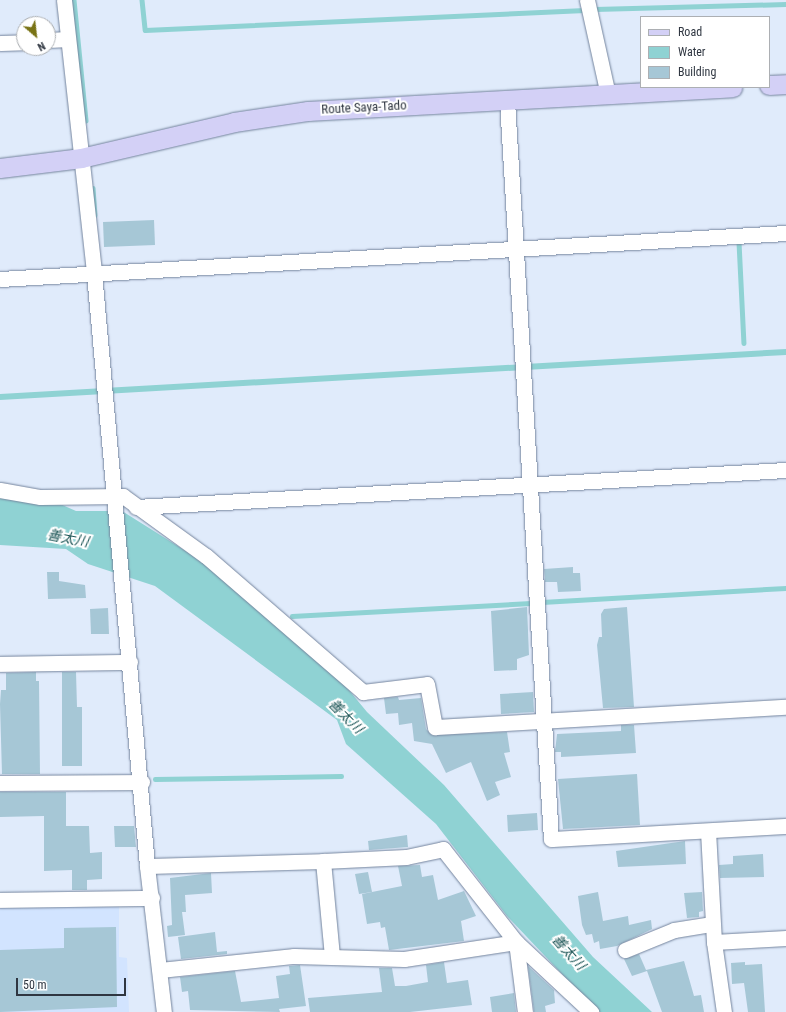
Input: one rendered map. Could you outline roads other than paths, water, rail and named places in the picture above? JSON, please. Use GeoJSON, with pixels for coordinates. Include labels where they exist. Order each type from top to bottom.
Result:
{"type":"FeatureCollection","features":[{"type":"Feature","properties":{"kind":"main road"},"geometry":{"type":"LineString","coordinates":[[770,85],[786,84]]}},
{"type":"Feature","properties":{"kind":"main road","name":"Route Saya-Tado"},"geometry":{"type":"LineString","coordinates":[[0,168],[81,158],[234,122],[308,111],[507,101],[716,88]]}},
{"type":"Feature","properties":{"kind":"street"},"geometry":{"type":"LineString","coordinates":[[64,0],[94,273],[114,501],[142,782],[148,866],[164,1012]]}},
{"type":"Feature","properties":{"kind":"street"},"geometry":{"type":"LineString","coordinates":[[587,0],[608,95]]}},
{"type":"Feature","properties":{"kind":"street"},"geometry":{"type":"LineString","coordinates":[[56,40],[68,39]]}},
{"type":"Feature","properties":{"kind":"street"},"geometry":{"type":"LineString","coordinates":[[0,43],[16,42]]}},
{"type":"Feature","properties":{"kind":"street"},"geometry":{"type":"LineString","coordinates":[[507,101],[542,720],[551,839],[786,826]]}},
{"type":"Feature","properties":{"kind":"street"},"geometry":{"type":"LineString","coordinates":[[0,279],[786,233]]}},
{"type":"Feature","properties":{"kind":"street"},"geometry":{"type":"LineString","coordinates":[[136,507],[529,486],[786,470]]}},
{"type":"Feature","properties":{"kind":"street"},"geometry":{"type":"LineString","coordinates":[[0,490],[40,497],[114,501],[123,496],[136,507],[206,556],[363,692],[427,684],[434,727],[786,707]]}},
{"type":"Feature","properties":{"kind":"street"},"geometry":{"type":"LineString","coordinates":[[0,664],[130,662]]}},
{"type":"Feature","properties":{"kind":"street"},"geometry":{"type":"LineString","coordinates":[[0,783],[142,782]]}},
{"type":"Feature","properties":{"kind":"street"},"geometry":{"type":"LineString","coordinates":[[708,831],[711,924],[724,1012]]}},
{"type":"Feature","properties":{"kind":"street"},"geometry":{"type":"LineString","coordinates":[[148,866],[323,862],[391,858],[443,849],[516,942],[591,1012]]}},
{"type":"Feature","properties":{"kind":"street"},"geometry":{"type":"LineString","coordinates":[[323,862],[332,956]]}},
{"type":"Feature","properties":{"kind":"street"},"geometry":{"type":"LineString","coordinates":[[0,900],[152,898]]}},
{"type":"Feature","properties":{"kind":"street"},"geometry":{"type":"LineString","coordinates":[[625,950],[674,930],[711,924]]}},
{"type":"Feature","properties":{"kind":"street"},"geometry":{"type":"LineString","coordinates":[[714,942],[786,938]]}},
{"type":"Feature","properties":{"kind":"street"},"geometry":{"type":"LineString","coordinates":[[160,970],[294,956],[404,958],[516,942]]}},
{"type":"Feature","properties":{"kind":"street"},"geometry":{"type":"LineString","coordinates":[[516,942],[526,1012]]}},
{"type":"Feature","properties":{"kind":"water"},"geometry":{"type":"Polygon","coordinates":[[[786,349],[786,355],[0,400],[0,394],[786,349]]]}},
{"type":"Feature","properties":{"kind":"water","name":"善太川"},"geometry":{"type":"Polygon","coordinates":[[[0,497],[51,500],[76,511],[122,511],[200,560],[334,672],[367,712],[444,785],[593,957],[652,1012],[598,1012],[507,916],[436,824],[346,744],[337,720],[155,586],[88,564],[66,549],[0,545],[0,497]]]}},
{"type":"Feature","properties":{"kind":"waterway"},"geometry":{"type":"LineString","coordinates":[[74,0],[86,120]]}},
{"type":"Feature","properties":{"kind":"waterway"},"geometry":{"type":"LineString","coordinates":[[142,0],[145,30],[585,10]]}},
{"type":"Feature","properties":{"kind":"waterway"},"geometry":{"type":"LineString","coordinates":[[595,9],[786,4]]}},
{"type":"Feature","properties":{"kind":"waterway"},"geometry":{"type":"LineString","coordinates":[[93,188],[95,215]]}},
{"type":"Feature","properties":{"kind":"waterway"},"geometry":{"type":"LineString","coordinates":[[739,242],[744,343]]}},
{"type":"Feature","properties":{"kind":"waterway"},"geometry":{"type":"LineString","coordinates":[[542,602],[786,588]]}},
{"type":"Feature","properties":{"kind":"waterway"},"geometry":{"type":"LineString","coordinates":[[292,616],[531,603]]}},
{"type":"Feature","properties":{"kind":"waterway"},"geometry":{"type":"LineString","coordinates":[[155,779],[341,776]]}}]}
